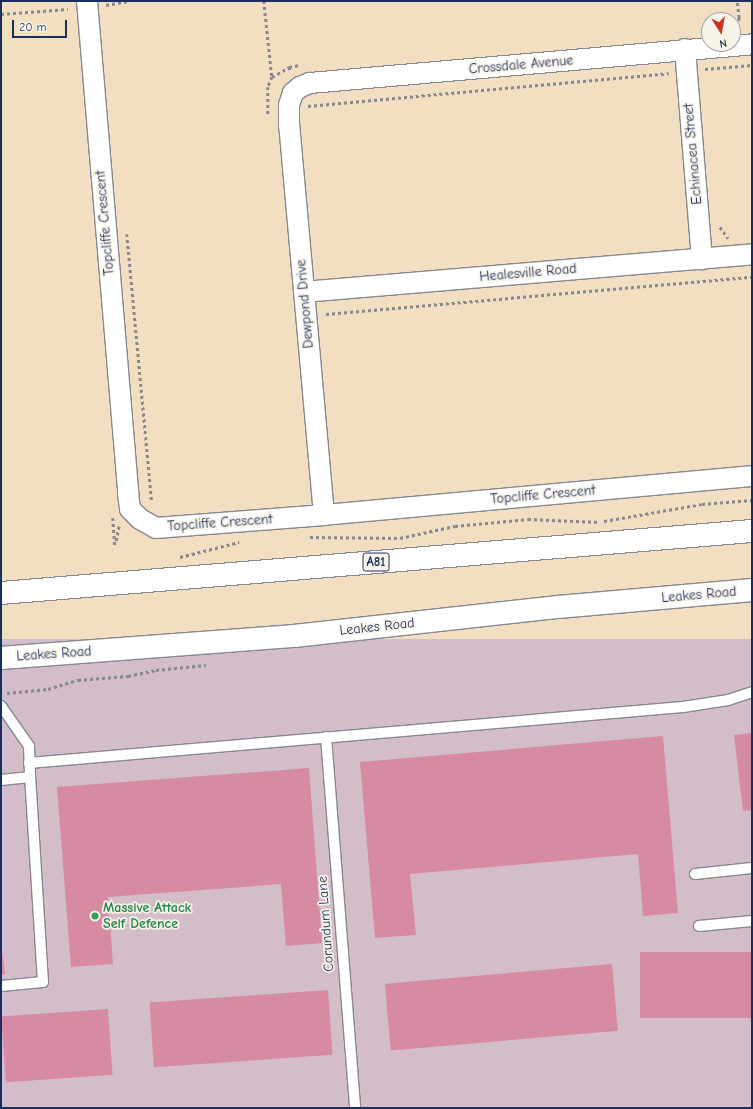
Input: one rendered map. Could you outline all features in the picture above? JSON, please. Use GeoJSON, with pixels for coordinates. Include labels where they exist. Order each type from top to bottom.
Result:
{"type":"FeatureCollection","features":[{"type":"Feature","properties":{"kind":"highway","name":"A81"},"geometry":{"type":"LineString","coordinates":[[1,593],[752,530]]}},
{"type":"Feature","properties":{"kind":"highway","name":"Leakes Road"},"geometry":{"type":"LineString","coordinates":[[1,658],[294,636],[558,607],[752,590]]}},
{"type":"Feature","properties":{"kind":"street","name":"Topcliffe Crescent"},"geometry":{"type":"LineString","coordinates":[[87,1],[130,509],[140,519],[156,528],[324,515],[752,476]]}},
{"type":"Feature","properties":{"kind":"street","name":"Crossdale Avenue"},"geometry":{"type":"LineString","coordinates":[[293,93],[300,87],[310,83],[685,49],[748,35]]}},
{"type":"Feature","properties":{"kind":"street","name":"Echinacea Street"},"geometry":{"type":"LineString","coordinates":[[685,49],[702,258]]}},
{"type":"Feature","properties":{"kind":"street","name":"Dewpond Drive"},"geometry":{"type":"LineString","coordinates":[[293,93],[289,105],[289,126],[324,515]]}},
{"type":"Feature","properties":{"kind":"street","name":"Healesville Road"},"geometry":{"type":"LineString","coordinates":[[304,292],[752,254]]}},
{"type":"Feature","properties":{"kind":"lane"},"geometry":{"type":"LineString","coordinates":[[29,763],[683,707],[728,700],[752,692]]}},
{"type":"Feature","properties":{"kind":"lane"},"geometry":{"type":"LineString","coordinates":[[1,706],[29,746],[43,982],[1,986]]}},
{"type":"Feature","properties":{"kind":"lane","name":"Corundum Lane"},"geometry":{"type":"LineString","coordinates":[[326,737],[355,1108]]}},
{"type":"Feature","properties":{"kind":"lane"},"geometry":{"type":"LineString","coordinates":[[1,780],[30,777]]}},
{"type":"Feature","properties":{"kind":"lane"},"geometry":{"type":"LineString","coordinates":[[695,874],[752,868]]}},
{"type":"Feature","properties":{"kind":"lane"},"geometry":{"type":"LineString","coordinates":[[699,926],[752,921]]}},
{"type":"Feature","properties":{"kind":"path"},"geometry":{"type":"LineString","coordinates":[[108,12],[107,4],[129,1]]}},
{"type":"Feature","properties":{"kind":"path"},"geometry":{"type":"LineString","coordinates":[[264,1],[272,76],[268,87],[267,99],[269,123]]}},
{"type":"Feature","properties":{"kind":"path"},"geometry":{"type":"LineString","coordinates":[[738,1],[739,18],[736,27],[748,35]]}},
{"type":"Feature","properties":{"kind":"path"},"geometry":{"type":"LineString","coordinates":[[1,14],[68,8]]}},
{"type":"Feature","properties":{"kind":"path"},"geometry":{"type":"LineString","coordinates":[[720,220],[720,228],[728,239],[733,278]]}},
{"type":"Feature","properties":{"kind":"path"},"geometry":{"type":"LineString","coordinates":[[127,227],[151,502],[157,506]]}},
{"type":"Feature","properties":{"kind":"path"},"geometry":{"type":"LineString","coordinates":[[326,314],[752,277]]}},
{"type":"Feature","properties":{"kind":"path"},"geometry":{"type":"LineString","coordinates":[[309,537],[400,538],[455,526],[528,519],[601,522],[702,504],[752,500]]}},
{"type":"Feature","properties":{"kind":"path"},"geometry":{"type":"LineString","coordinates":[[173,558],[245,541]]}},
{"type":"Feature","properties":{"kind":"shaded area"},"geometry":{"type":"Polygon","coordinates":[[[1,639],[752,639],[752,1108],[1,1108],[1,639]]]}},
{"type":"Feature","properties":{"kind":"building"},"geometry":{"type":"Polygon","coordinates":[[[752,733],[752,810],[743,811],[734,735],[752,733]]]}},
{"type":"Feature","properties":{"kind":"building"},"geometry":{"type":"Polygon","coordinates":[[[663,736],[678,913],[643,916],[638,854],[410,874],[416,935],[375,938],[360,762],[663,736]]]}},
{"type":"Feature","properties":{"kind":"building"},"geometry":{"type":"Polygon","coordinates":[[[309,768],[322,943],[286,946],[281,884],[108,897],[113,964],[71,967],[57,787],[309,768]]]}},
{"type":"Feature","properties":{"kind":"building"},"geometry":{"type":"Polygon","coordinates":[[[1,945],[5,974],[1,974],[1,945]]]}},
{"type":"Feature","properties":{"kind":"building"},"geometry":{"type":"Polygon","coordinates":[[[640,952],[752,952],[752,1018],[640,1018],[640,952]]]}},
{"type":"Feature","properties":{"kind":"building"},"geometry":{"type":"Polygon","coordinates":[[[612,964],[618,1031],[391,1051],[385,984],[612,964]]]}},
{"type":"Feature","properties":{"kind":"building"},"geometry":{"type":"Polygon","coordinates":[[[328,990],[333,1055],[154,1067],[149,1002],[328,990]]]}},
{"type":"Feature","properties":{"kind":"building"},"geometry":{"type":"Polygon","coordinates":[[[108,1009],[113,1075],[6,1082],[1,1016],[108,1009]]]}},
{"type":"Feature","properties":{"kind":"place","name":"Massive Attack Self Defence"},"geometry":{"type":"Point","coordinates":[95,916]}}]}
